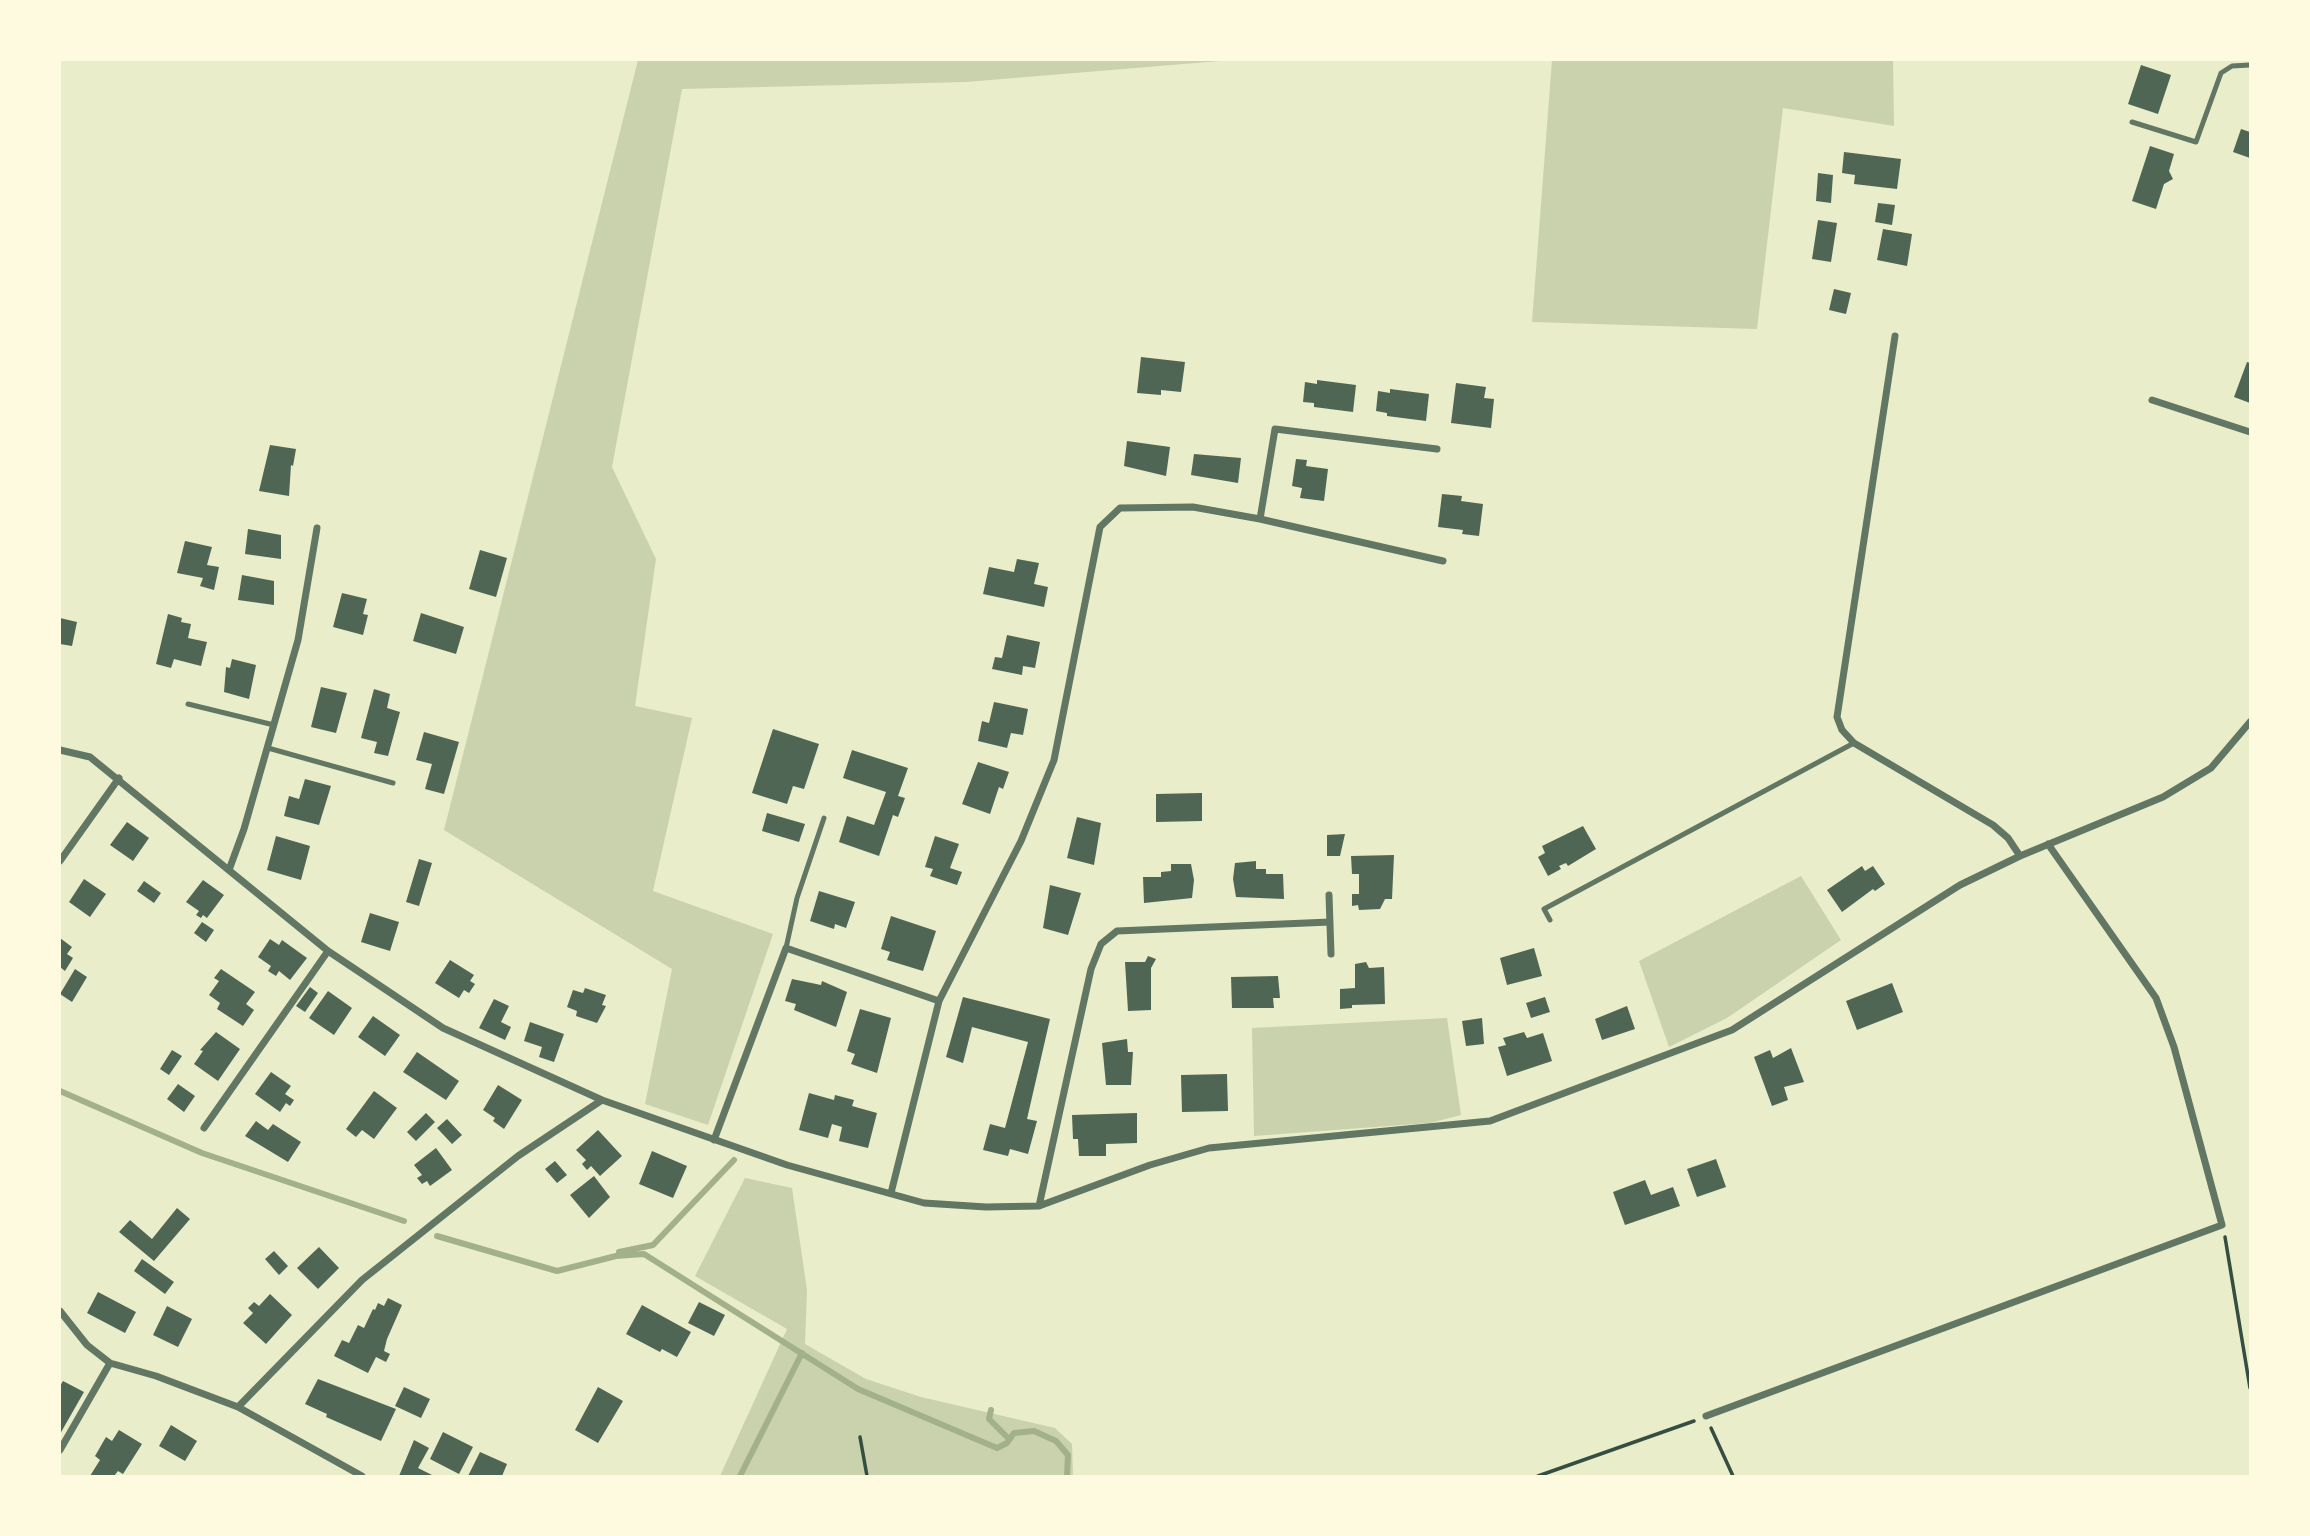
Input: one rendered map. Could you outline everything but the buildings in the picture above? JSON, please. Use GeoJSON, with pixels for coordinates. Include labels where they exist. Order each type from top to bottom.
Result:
{"type":"FeatureCollection","features":[{"type":"Feature","properties":{"kind":"street"},"geometry":{"type":"LineString","coordinates":[[1895,336],[1836,707],[1839,726],[1854,743],[1993,825],[2008,838],[2020,856]]}},
{"type":"Feature","properties":{"kind":"street"},"geometry":{"type":"LineString","coordinates":[[2152,400],[2250,432]]}},
{"type":"Feature","properties":{"kind":"street"},"geometry":{"type":"LineString","coordinates":[[1260,519],[1275,429],[1437,449]]}},
{"type":"Feature","properties":{"kind":"street"},"geometry":{"type":"LineString","coordinates":[[891,1193],[939,1001],[1021,841],[1054,760],[1100,527],[1121,508],[1192,507],[1260,519],[1443,561]]}},
{"type":"Feature","properties":{"kind":"street"},"geometry":{"type":"LineString","coordinates":[[229,870],[268,748],[298,640],[317,528]]}},
{"type":"Feature","properties":{"kind":"street"},"geometry":{"type":"LineString","coordinates":[[60,750],[90,757],[119,778],[328,951],[443,1028],[602,1100],[787,1165],[924,1203],[986,1207],[1039,1206],[1209,1148],[1490,1121],[1732,1030],[1960,885],[2020,856],[2172,792],[2211,768],[2250,722]]}},
{"type":"Feature","properties":{"kind":"street"},"geometry":{"type":"LineString","coordinates":[[60,861],[119,778]]}},
{"type":"Feature","properties":{"kind":"street"},"geometry":{"type":"LineString","coordinates":[[1706,1416],[2222,1225],[2174,1048],[2156,998],[2048,844]]}},
{"type":"Feature","properties":{"kind":"street"},"geometry":{"type":"LineString","coordinates":[[1329,895],[1331,954]]}},
{"type":"Feature","properties":{"kind":"street"},"geometry":{"type":"LineString","coordinates":[[1039,1206],[1091,968],[1101,944],[1116,931],[1330,922]]}},
{"type":"Feature","properties":{"kind":"street"},"geometry":{"type":"LineString","coordinates":[[714,1140],[786,948],[939,1001]]}},
{"type":"Feature","properties":{"kind":"street"},"geometry":{"type":"LineString","coordinates":[[204,1128],[328,951]]}},
{"type":"Feature","properties":{"kind":"street"},"geometry":{"type":"LineString","coordinates":[[238,1407],[362,1280],[518,1156],[602,1100]]}},
{"type":"Feature","properties":{"kind":"street"},"geometry":{"type":"LineString","coordinates":[[60,1311],[87,1345],[110,1363],[156,1376],[238,1407],[362,1476]]}},
{"type":"Feature","properties":{"kind":"street"},"geometry":{"type":"LineString","coordinates":[[60,1450],[110,1363]]}},
{"type":"Feature","properties":{"kind":"lane"},"geometry":{"type":"LineString","coordinates":[[2132,122],[2196,142],[2221,73],[2232,66],[2250,65]]}},
{"type":"Feature","properties":{"kind":"lane"},"geometry":{"type":"LineString","coordinates":[[188,704],[274,725]]}},
{"type":"Feature","properties":{"kind":"lane"},"geometry":{"type":"LineString","coordinates":[[1550,920],[1544,909],[1854,743]]}},
{"type":"Feature","properties":{"kind":"lane"},"geometry":{"type":"LineString","coordinates":[[268,748],[393,783]]}},
{"type":"Feature","properties":{"kind":"lane"},"geometry":{"type":"LineString","coordinates":[[786,948],[797,898],[824,818]]}},
{"type":"Feature","properties":{"kind":"path"},"geometry":{"type":"LineString","coordinates":[[2222,1225],[2231,1258],[2250,1388]]}},
{"type":"Feature","properties":{"kind":"path"},"geometry":{"type":"LineString","coordinates":[[1538,1476],[1706,1416],[1733,1476]]}},
{"type":"Feature","properties":{"kind":"path"},"geometry":{"type":"LineString","coordinates":[[860,1437],[867,1476]]}},
{"type":"Feature","properties":{"kind":"green space"},"geometry":{"type":"Polygon","coordinates":[[[638,60],[1232,60],[966,82],[682,89],[612,467],[656,559],[635,706],[692,718],[653,891],[773,934],[708,1125],[645,1104],[672,969],[444,830],[638,60]]]}},
{"type":"Feature","properties":{"kind":"green space"},"geometry":{"type":"Polygon","coordinates":[[[1552,60],[1893,60],[1894,126],[1783,108],[1757,329],[1532,322],[1552,60]]]}},
{"type":"Feature","properties":{"kind":"green space"},"geometry":{"type":"Polygon","coordinates":[[[1801,876],[1841,940],[1727,1018],[1669,1047],[1639,961],[1801,876]]]}},
{"type":"Feature","properties":{"kind":"green space"},"geometry":{"type":"Polygon","coordinates":[[[1447,1018],[1461,1115],[1430,1123],[1254,1136],[1252,1028],[1447,1018]]]}},
{"type":"Feature","properties":{"kind":"green space"},"geometry":{"type":"Polygon","coordinates":[[[745,1178],[792,1188],[807,1290],[805,1344],[866,1379],[921,1397],[1055,1428],[1072,1444],[1073,1476],[720,1476],[787,1329],[695,1276],[745,1178]]]}},
{"type":"Feature","properties":{"kind":"waterway"},"geometry":{"type":"LineString","coordinates":[[60,1091],[202,1153],[404,1221]]}},
{"type":"Feature","properties":{"kind":"waterway"},"geometry":{"type":"LineString","coordinates":[[619,1252],[653,1245],[734,1160]]}},
{"type":"Feature","properties":{"kind":"waterway"},"geometry":{"type":"LineString","coordinates":[[437,1236],[557,1271],[616,1256],[644,1254],[858,1389],[997,1448],[1007,1443],[1014,1433],[1034,1431],[1056,1441],[1068,1455],[1067,1476]]}},
{"type":"Feature","properties":{"kind":"waterway"},"geometry":{"type":"LineString","coordinates":[[740,1476],[802,1353]]}},
{"type":"Feature","properties":{"kind":"waterway"},"geometry":{"type":"LineString","coordinates":[[991,1410],[989,1419],[1009,1439]]}}]}
